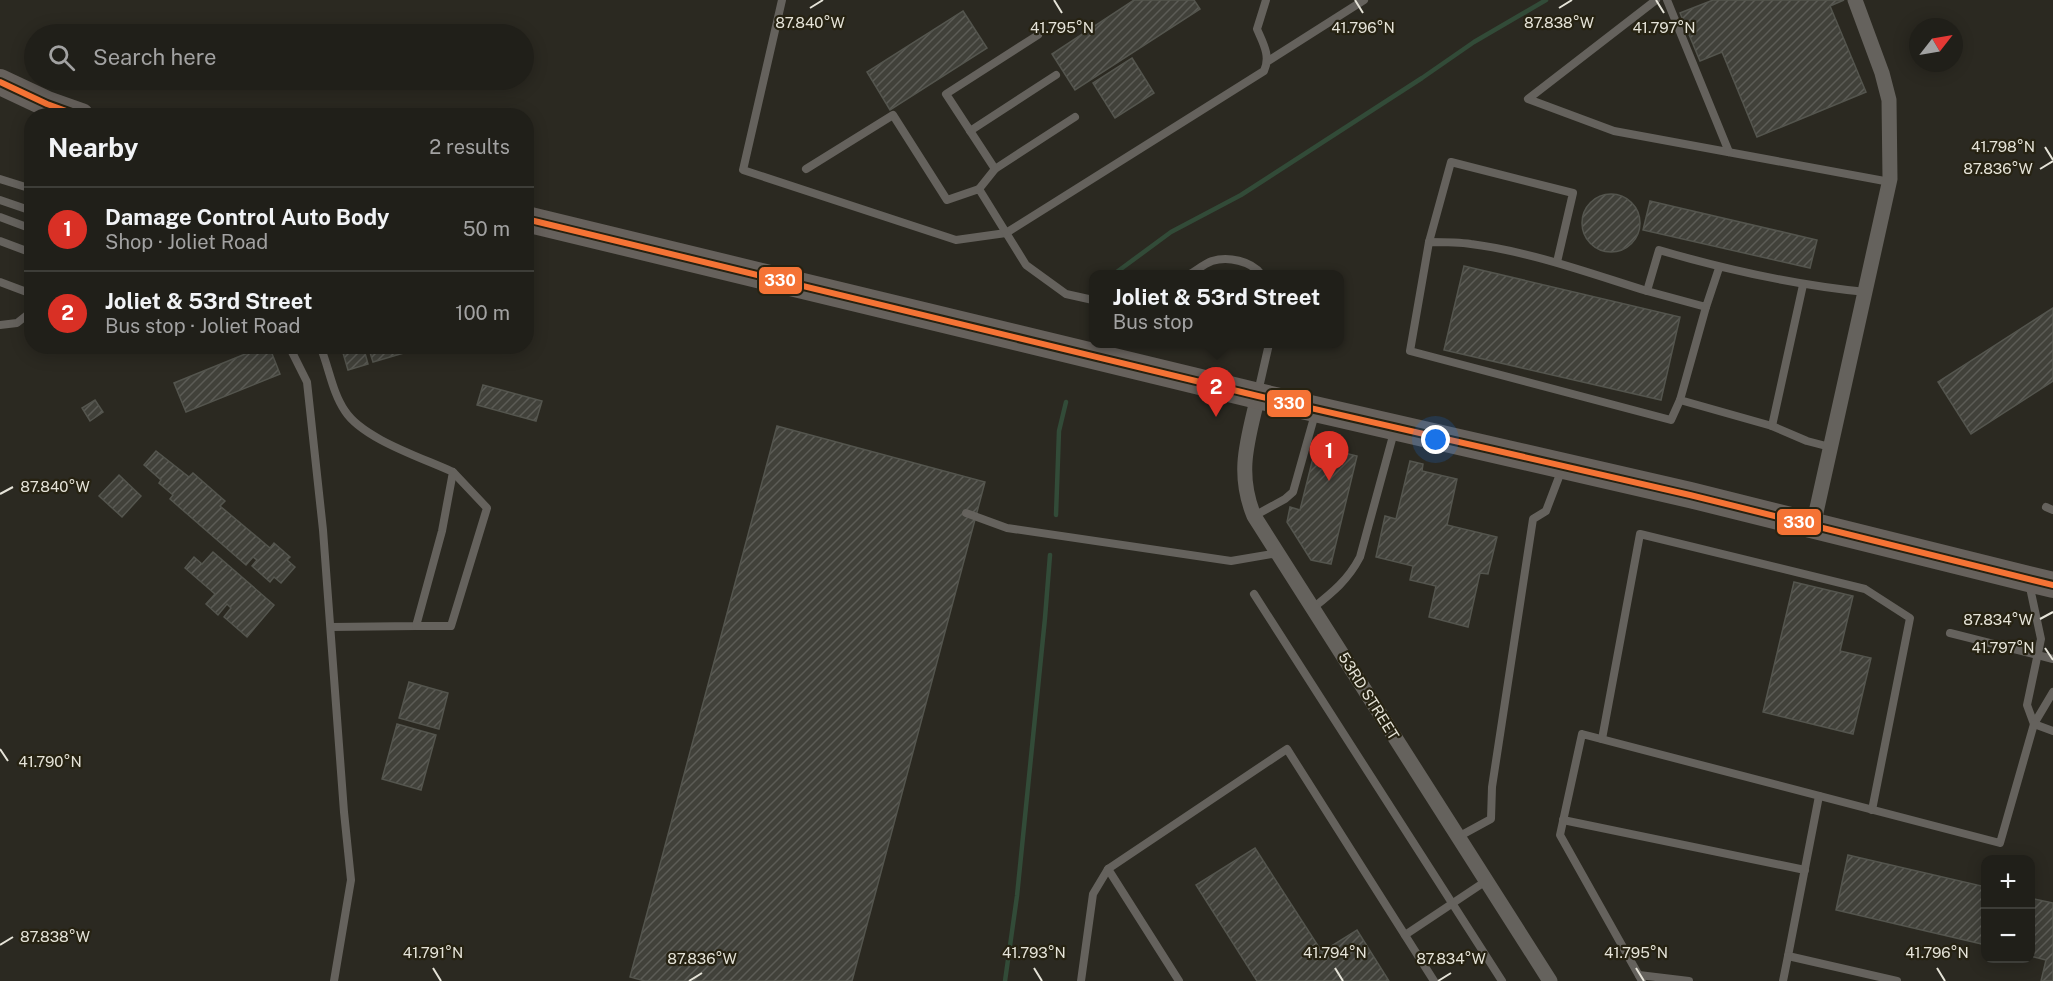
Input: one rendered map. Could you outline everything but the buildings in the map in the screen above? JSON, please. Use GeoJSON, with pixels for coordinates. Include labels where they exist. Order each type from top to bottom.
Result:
{"type":"FeatureCollection","features":[{"type":"Feature","properties":{"kind":"main road"},"geometry":{"type":"LineString","coordinates":[[0,81],[58,108]]}},
{"type":"Feature","properties":{"kind":"main road"},"geometry":{"type":"LineString","coordinates":[[534,221],[1258,396],[1690,495],[2053,585]]}},
{"type":"Feature","properties":{"kind":"street"},"geometry":{"type":"LineString","coordinates":[[1813,525],[1890,182],[1889,100],[1882,73],[1855,0]]}},
{"type":"Feature","properties":{"kind":"street","name":"53RD STREET"},"geometry":{"type":"LineString","coordinates":[[1258,396],[1244,461],[1248,500],[1254,516],[1550,981]]}},
{"type":"Feature","properties":{"kind":"lane"},"geometry":{"type":"LineString","coordinates":[[782,0],[743,170],[956,240],[1006,233],[1264,71],[1268,62],[1364,0]]}},
{"type":"Feature","properties":{"kind":"lane"},"geometry":{"type":"LineString","coordinates":[[1266,0],[1257,28],[1268,62]]}},
{"type":"Feature","properties":{"kind":"lane"},"geometry":{"type":"LineString","coordinates":[[1656,0],[1528,99],[1614,131],[1890,182]]}},
{"type":"Feature","properties":{"kind":"lane"},"geometry":{"type":"LineString","coordinates":[[1667,0],[1729,152]]}},
{"type":"Feature","properties":{"kind":"lane"},"geometry":{"type":"LineString","coordinates":[[995,169],[946,94],[1038,35]]}},
{"type":"Feature","properties":{"kind":"lane"},"geometry":{"type":"LineString","coordinates":[[970,131],[1056,75]]}},
{"type":"Feature","properties":{"kind":"lane"},"geometry":{"type":"LineString","coordinates":[[806,169],[893,115],[947,200],[979,189],[995,169],[1075,117]]}},
{"type":"Feature","properties":{"kind":"lane"},"geometry":{"type":"LineString","coordinates":[[1557,262],[1573,193],[1451,162],[1430,242],[1410,351],[1671,420],[1680,400],[1719,268]]}},
{"type":"Feature","properties":{"kind":"lane"},"geometry":{"type":"LineString","coordinates":[[0,179],[24,186]]}},
{"type":"Feature","properties":{"kind":"lane"},"geometry":{"type":"LineString","coordinates":[[979,189],[1026,265],[1066,294],[1089,299]]}},
{"type":"Feature","properties":{"kind":"lane"},"geometry":{"type":"LineString","coordinates":[[0,200],[24,208]]}},
{"type":"Feature","properties":{"kind":"lane"},"geometry":{"type":"LineString","coordinates":[[0,217],[24,226]]}},
{"type":"Feature","properties":{"kind":"lane"},"geometry":{"type":"LineString","coordinates":[[0,241],[24,250]]}},
{"type":"Feature","properties":{"kind":"lane"},"geometry":{"type":"LineString","coordinates":[[1430,242],[1469,243],[1510,250],[1706,307]]}},
{"type":"Feature","properties":{"kind":"lane"},"geometry":{"type":"LineString","coordinates":[[1647,291],[1659,250],[1719,268],[1803,285],[1866,292]]}},
{"type":"Feature","properties":{"kind":"lane"},"geometry":{"type":"LineString","coordinates":[[1197,270],[1212,261],[1234,259],[1258,270]]}},
{"type":"Feature","properties":{"kind":"lane"},"geometry":{"type":"LineString","coordinates":[[0,282],[24,291]]}},
{"type":"Feature","properties":{"kind":"lane"},"geometry":{"type":"LineString","coordinates":[[1772,426],[1803,285]]}},
{"type":"Feature","properties":{"kind":"lane"},"geometry":{"type":"LineString","coordinates":[[0,325],[17,323],[24,317]]}},
{"type":"Feature","properties":{"kind":"lane"},"geometry":{"type":"LineString","coordinates":[[1258,396],[1268,348]]}},
{"type":"Feature","properties":{"kind":"lane"},"geometry":{"type":"LineString","coordinates":[[293,354],[307,382],[323,530],[351,880],[334,981]]}},
{"type":"Feature","properties":{"kind":"lane"},"geometry":{"type":"LineString","coordinates":[[323,354],[345,412],[368,434],[453,472],[487,508],[451,626],[331,627]]}},
{"type":"Feature","properties":{"kind":"lane"},"geometry":{"type":"LineString","coordinates":[[1680,400],[1772,426],[1807,441],[1830,447]]}},
{"type":"Feature","properties":{"kind":"lane"},"geometry":{"type":"LineString","coordinates":[[1254,516],[1293,492],[1317,409]]}},
{"type":"Feature","properties":{"kind":"lane"},"geometry":{"type":"LineString","coordinates":[[1313,608],[1341,586],[1359,557],[1396,428]]}},
{"type":"Feature","properties":{"kind":"lane"},"geometry":{"type":"LineString","coordinates":[[1458,837],[1491,819],[1491,788],[1533,519],[1546,511],[1563,467]]}},
{"type":"Feature","properties":{"kind":"lane"},"geometry":{"type":"LineString","coordinates":[[416,627],[442,531],[453,472]]}},
{"type":"Feature","properties":{"kind":"lane"},"geometry":{"type":"LineString","coordinates":[[966,513],[1007,528],[1231,561],[1278,553]]}},
{"type":"Feature","properties":{"kind":"lane"},"geometry":{"type":"LineString","coordinates":[[1602,739],[1640,534],[1865,589],[1910,618],[1872,810]]}},
{"type":"Feature","properties":{"kind":"lane"},"geometry":{"type":"LineString","coordinates":[[2028,579],[2041,639],[2027,705],[2034,724],[2053,731]]}},
{"type":"Feature","properties":{"kind":"lane"},"geometry":{"type":"LineString","coordinates":[[1254,594],[1502,981]]}},
{"type":"Feature","properties":{"kind":"lane"},"geometry":{"type":"LineString","coordinates":[[1950,633],[2053,659]]}},
{"type":"Feature","properties":{"kind":"lane"},"geometry":{"type":"LineString","coordinates":[[1689,981],[1641,978],[1560,835],[1582,734],[2000,843],[2034,724],[2053,692]]}},
{"type":"Feature","properties":{"kind":"lane"},"geometry":{"type":"LineString","coordinates":[[1081,981],[1093,894],[1108,869],[1287,749],[1434,981]]}},
{"type":"Feature","properties":{"kind":"lane"},"geometry":{"type":"LineString","coordinates":[[1783,981],[1819,796]]}},
{"type":"Feature","properties":{"kind":"lane"},"geometry":{"type":"LineString","coordinates":[[1563,820],[1805,870]]}},
{"type":"Feature","properties":{"kind":"lane"},"geometry":{"type":"LineString","coordinates":[[1108,869],[1179,981]]}},
{"type":"Feature","properties":{"kind":"lane"},"geometry":{"type":"LineString","coordinates":[[1405,935],[1486,881]]}},
{"type":"Feature","properties":{"kind":"lane"},"geometry":{"type":"LineString","coordinates":[[1788,956],[1897,981]]}},
{"type":"Feature","properties":{"kind":"waterway"},"geometry":{"type":"LineString","coordinates":[[1119,270],[1171,232],[1241,195],[1474,42],[1546,0]]}},
{"type":"Feature","properties":{"kind":"waterway"},"geometry":{"type":"LineString","coordinates":[[1056,515],[1059,431],[1066,402]]}},
{"type":"Feature","properties":{"kind":"waterway"},"geometry":{"type":"LineString","coordinates":[[1005,981],[1017,896],[1050,555]]}},
{"type":"Feature","properties":{"kind":"transit line","name":"330"},"geometry":{"type":"LineString","coordinates":[[0,82],[58,108]]}},
{"type":"Feature","properties":{"kind":"transit line","name":"330"},"geometry":{"type":"LineString","coordinates":[[534,221],[1258,396],[1690,495],[2053,585]]}},
{"type":"Feature","properties":{"kind":"place","name":"Joliet & 53rd Street"},"geometry":{"type":"Point","coordinates":[1216,417]}},
{"type":"Feature","properties":{"kind":"place","name":"Damage Control Auto Body"},"geometry":{"type":"Point","coordinates":[1329,481]}}]}
